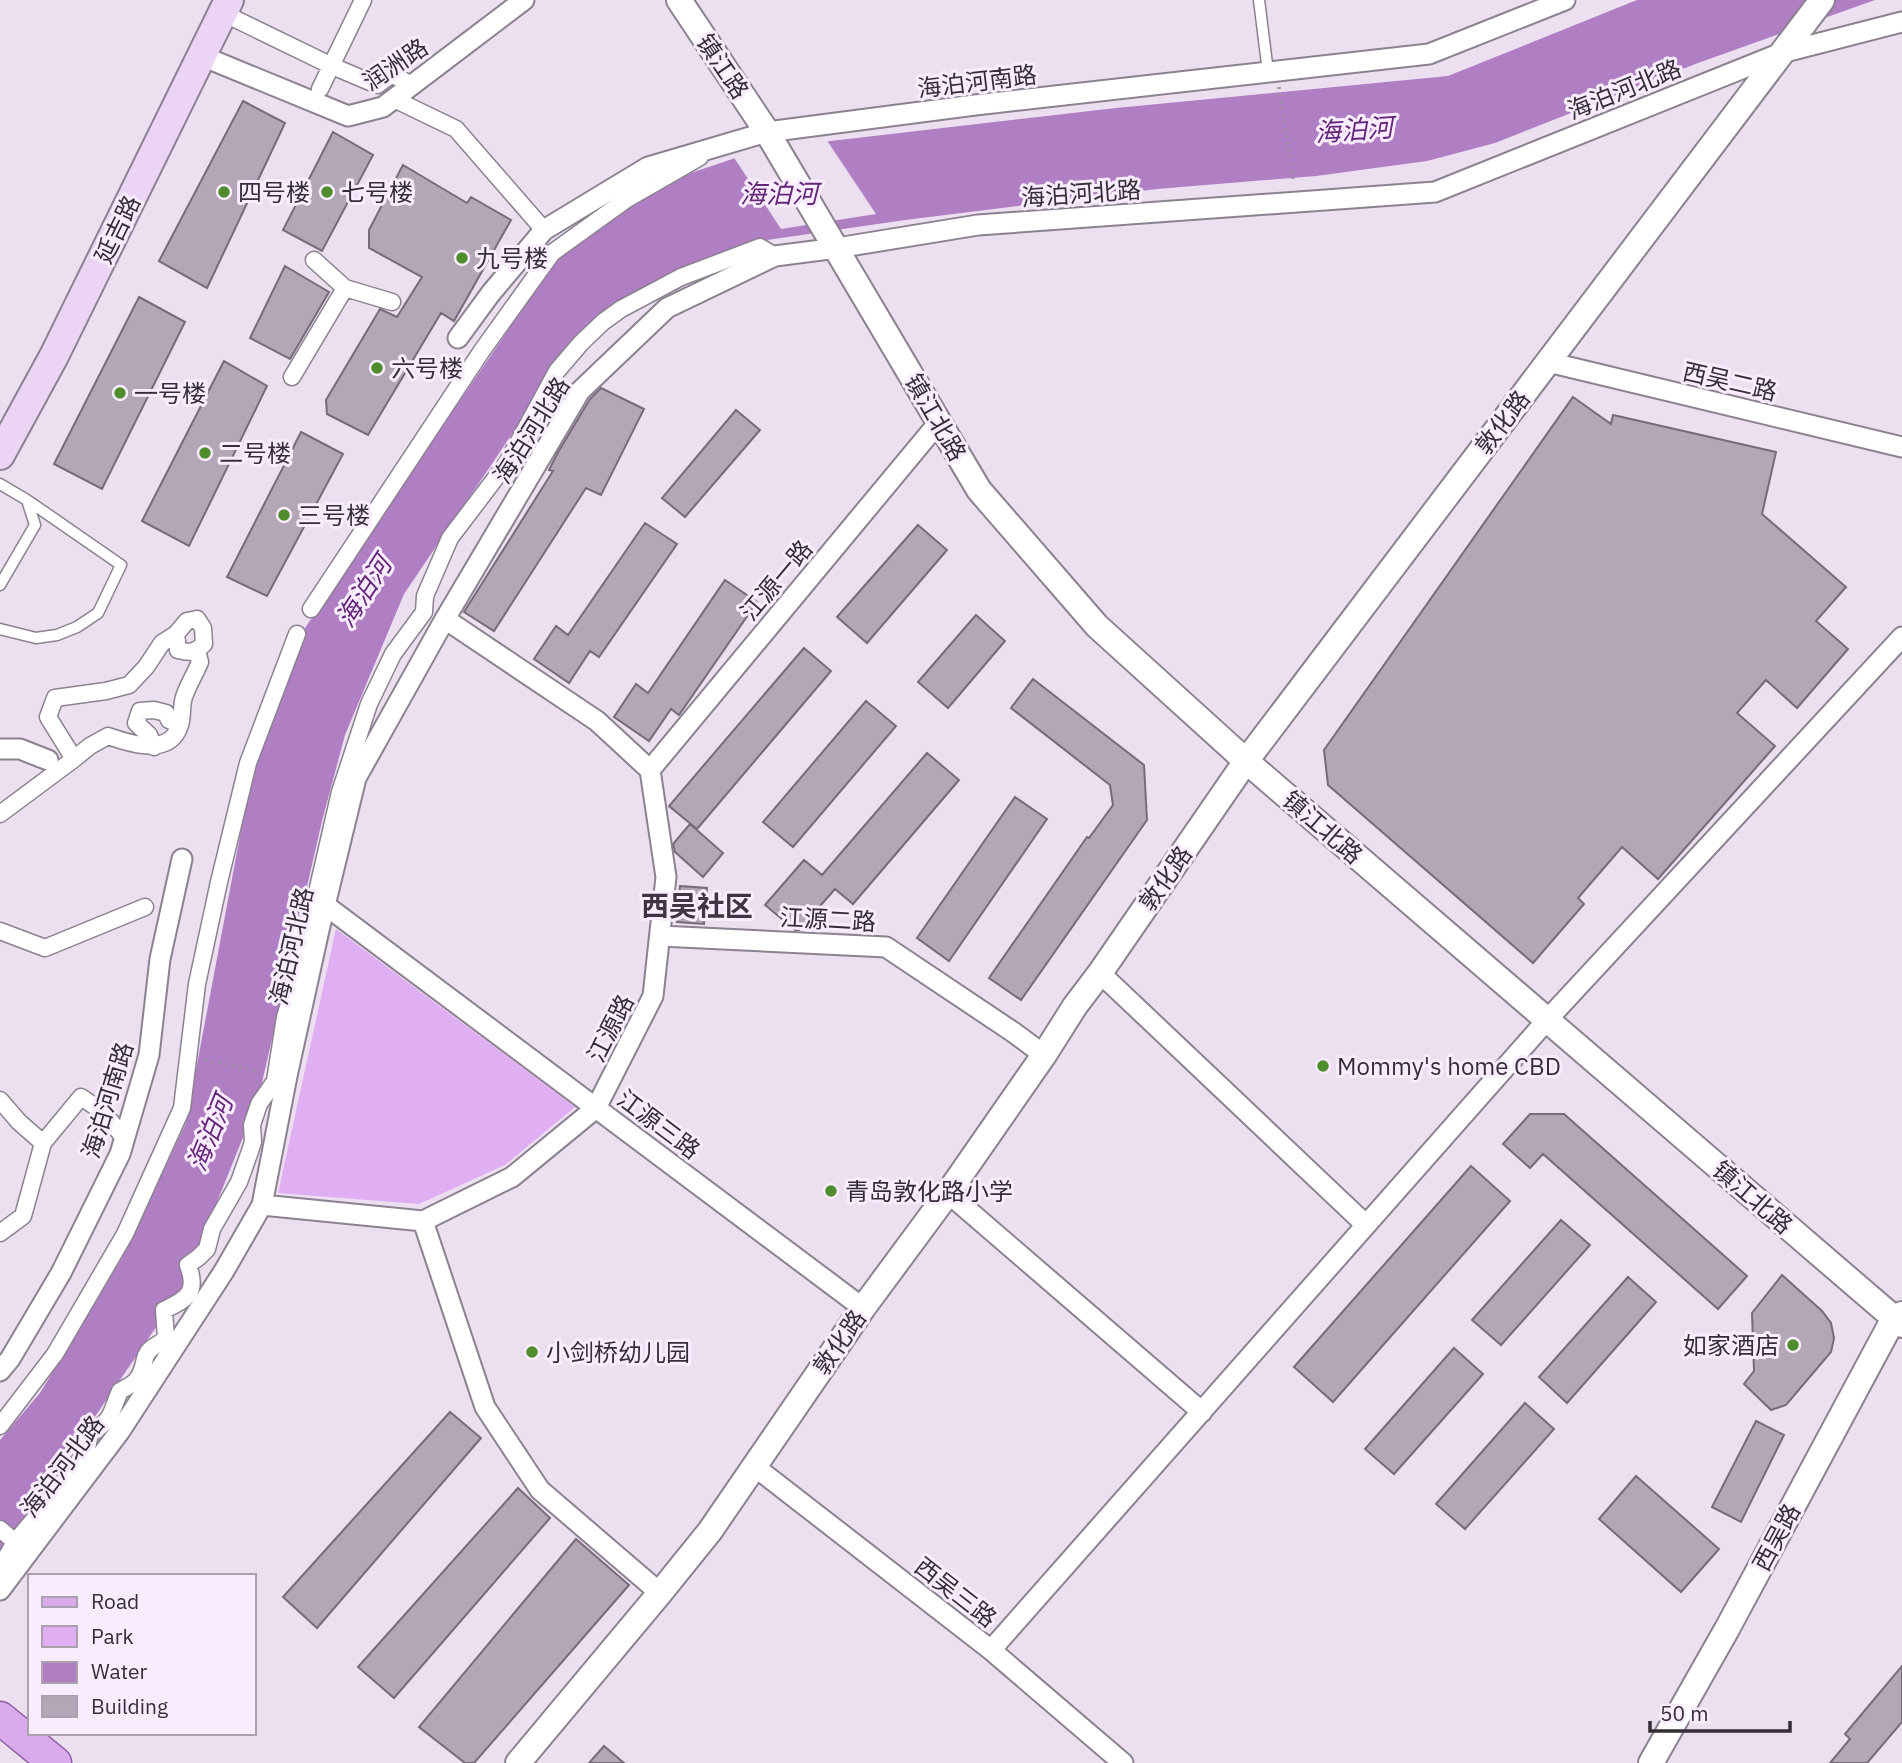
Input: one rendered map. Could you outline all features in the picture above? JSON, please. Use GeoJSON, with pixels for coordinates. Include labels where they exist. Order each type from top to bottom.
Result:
{"type":"FeatureCollection","features":[{"type":"Feature","properties":{"kind":"main road","name":"延吉路"},"geometry":{"type":"LineString","coordinates":[[2,444],[60,344],[226,6]]}},
{"type":"Feature","properties":{"kind":"main road"},"geometry":{"type":"LineString","coordinates":[[0,1718],[55,1763]]}},
{"type":"Feature","properties":{"kind":"street"},"geometry":{"type":"LineString","coordinates":[[320,89],[363,0]]}},
{"type":"Feature","properties":{"kind":"street","name":"润洲路"},"geometry":{"type":"LineString","coordinates":[[202,56],[348,116],[383,107],[524,0]]}},
{"type":"Feature","properties":{"kind":"street","name":"镇江路"},"geometry":{"type":"LineString","coordinates":[[679,0],[767,132],[837,248]]}},
{"type":"Feature","properties":{"kind":"street","name":"海泊河南路"},"geometry":{"type":"LineString","coordinates":[[458,338],[491,293],[544,230],[648,167],[767,132],[975,106],[1274,80],[1429,54],[1565,0]]}},
{"type":"Feature","properties":{"kind":"street","name":"敦化路"},"geometry":{"type":"LineString","coordinates":[[518,1763],[710,1531],[863,1308],[948,1193],[1246,761],[1822,0]]}},
{"type":"Feature","properties":{"kind":"street"},"geometry":{"type":"LineString","coordinates":[[226,6],[332,66],[377,85],[391,75],[411,85]]}},
{"type":"Feature","properties":{"kind":"street","name":"海泊河北路"},"geometry":{"type":"LineString","coordinates":[[0,1590],[120,1431],[224,1271],[262,1205],[290,1063],[356,778],[445,619],[580,391],[667,308],[775,256],[978,225],[1435,192],[1781,53],[1902,22]]}},
{"type":"Feature","properties":{"kind":"street"},"geometry":{"type":"LineString","coordinates":[[394,99],[456,129],[544,230]]}},
{"type":"Feature","properties":{"kind":"street"},"geometry":{"type":"LineString","coordinates":[[311,609],[481,352],[552,253],[627,199],[721,145]]}},
{"type":"Feature","properties":{"kind":"street"},"geometry":{"type":"LineString","coordinates":[[0,1567],[15,1542],[86,1452],[90,1434],[107,1423],[120,1391],[137,1381],[145,1355],[166,1339],[164,1310],[186,1299],[193,1279],[188,1265],[207,1249],[212,1228],[239,1182],[253,1142],[252,1125],[259,1104],[275,1081],[285,1017],[293,991],[300,939],[303,928],[311,918],[340,792],[355,742],[369,704],[393,654],[424,611],[425,596],[450,538],[507,463],[557,371],[603,323],[621,309],[702,268],[760,247],[775,256]]}},
{"type":"Feature","properties":{"kind":"street","name":"镇江北路"},"geometry":{"type":"LineString","coordinates":[[837,248],[979,490],[1097,626],[1246,761],[1899,1319]]}},
{"type":"Feature","properties":{"kind":"street"},"geometry":{"type":"LineString","coordinates":[[314,260],[345,288],[392,302]]}},
{"type":"Feature","properties":{"kind":"street"},"geometry":{"type":"LineString","coordinates":[[292,377],[345,288]]}},
{"type":"Feature","properties":{"kind":"street","name":"西吴二路"},"geometry":{"type":"LineString","coordinates":[[1548,362],[1902,447]]}},
{"type":"Feature","properties":{"kind":"street","name":"江源一路"},"geometry":{"type":"LineString","coordinates":[[650,769],[939,422]]}},
{"type":"Feature","properties":{"kind":"street"},"geometry":{"type":"LineString","coordinates":[[74,759],[48,717],[55,698],[129,685],[146,667],[162,643],[176,635],[187,621],[197,619],[203,628],[204,644],[197,651],[190,653],[178,650],[176,635]]}},
{"type":"Feature","properties":{"kind":"street"},"geometry":{"type":"LineString","coordinates":[[445,619],[597,721],[650,769]]}},
{"type":"Feature","properties":{"kind":"street"},"geometry":{"type":"LineString","coordinates":[[0,1426],[55,1354],[125,1234],[182,1108],[197,984],[219,882],[248,764],[297,634]]}},
{"type":"Feature","properties":{"kind":"street"},"geometry":{"type":"LineString","coordinates":[[991,1650],[1547,1020],[1902,637]]}},
{"type":"Feature","properties":{"kind":"street"},"geometry":{"type":"LineString","coordinates":[[0,814],[90,746],[108,736],[122,742],[154,747],[174,736],[180,725],[184,699],[200,662],[197,651]]}},
{"type":"Feature","properties":{"kind":"street"},"geometry":{"type":"LineString","coordinates":[[154,747],[149,735],[136,723],[140,711],[166,713],[169,720],[180,725]]}},
{"type":"Feature","properties":{"kind":"street"},"geometry":{"type":"LineString","coordinates":[[0,749],[20,749],[48,760]]}},
{"type":"Feature","properties":{"kind":"street","name":"江源路"},"geometry":{"type":"LineString","coordinates":[[423,1221],[512,1177],[596,1108],[653,996],[666,877],[650,769]]}},
{"type":"Feature","properties":{"kind":"street","name":"海泊河南路"},"geometry":{"type":"LineString","coordinates":[[0,1371],[10,1359],[61,1273],[120,1154],[149,1055],[160,959],[183,859]]}},
{"type":"Feature","properties":{"kind":"street","name":"江源三路"},"geometry":{"type":"LineString","coordinates":[[325,905],[863,1308]]}},
{"type":"Feature","properties":{"kind":"street"},"geometry":{"type":"LineString","coordinates":[[0,931],[45,948],[145,907]]}},
{"type":"Feature","properties":{"kind":"street","name":"江源二路"},"geometry":{"type":"LineString","coordinates":[[660,936],[886,947],[1044,1055]]}},
{"type":"Feature","properties":{"kind":"street"},"geometry":{"type":"LineString","coordinates":[[1100,973],[1366,1225]]}},
{"type":"Feature","properties":{"kind":"street"},"geometry":{"type":"LineString","coordinates":[[0,1233],[23,1216],[43,1143],[81,1097],[103,1112],[125,1139]]}},
{"type":"Feature","properties":{"kind":"street"},"geometry":{"type":"LineString","coordinates":[[0,1100],[19,1122],[43,1143]]}},
{"type":"Feature","properties":{"kind":"street"},"geometry":{"type":"LineString","coordinates":[[948,1193],[1202,1412]]}},
{"type":"Feature","properties":{"kind":"street"},"geometry":{"type":"LineString","coordinates":[[262,1205],[423,1221],[485,1407],[540,1490],[660,1594]]}},
{"type":"Feature","properties":{"kind":"street","name":"西吴路"},"geometry":{"type":"LineString","coordinates":[[1651,1763],[1899,1319]]}},
{"type":"Feature","properties":{"kind":"street","name":"西吴三路"},"geometry":{"type":"LineString","coordinates":[[754,1465],[991,1650],[1124,1763]]}},
{"type":"Feature","properties":{"kind":"street"},"geometry":{"type":"LineString","coordinates":[[0,1530],[15,1542]]}},
{"type":"Feature","properties":{"kind":"lane"},"geometry":{"type":"LineString","coordinates":[[1259,0],[1274,80]]}},
{"type":"Feature","properties":{"kind":"lane"},"geometry":{"type":"LineString","coordinates":[[0,485],[27,500],[121,565],[98,612],[77,627],[57,635],[36,638],[0,629]]}},
{"type":"Feature","properties":{"kind":"lane"},"geometry":{"type":"LineString","coordinates":[[0,585],[35,525],[27,500]]}},
{"type":"Feature","properties":{"kind":"path"},"geometry":{"type":"LineString","coordinates":[[1274,80],[1295,187]]}},
{"type":"Feature","properties":{"kind":"path"},"geometry":{"type":"LineString","coordinates":[[189,1057],[275,1074]]}},
{"type":"Feature","properties":{"kind":"green space"},"geometry":{"type":"Polygon","coordinates":[[[336,929],[575,1107],[505,1165],[419,1204],[278,1193],[336,929]]]}},
{"type":"Feature","properties":{"kind":"water","name":"海泊河"},"geometry":{"type":"Polygon","coordinates":[[[1637,0],[1875,0],[1698,63],[1495,143],[1427,161],[1316,176],[1157,189],[753,242],[615,304],[529,409],[404,594],[345,735],[322,821],[258,1100],[182,1289],[0,1556],[0,1440],[40,1393],[122,1258],[186,1123],[253,767],[305,628],[558,257],[623,205],[679,177],[762,149],[1116,108],[1448,76],[1637,0]]]}},
{"type":"Feature","properties":{"kind":"pier"},"geometry":{"type":"Polygon","coordinates":[[[826,139],[876,214],[781,229],[733,156],[761,146],[826,139]]]}},
{"type":"Feature","properties":{"kind":"building","name":"四号楼"},"geometry":{"type":"Polygon","coordinates":[[[243,101],[285,123],[207,288],[159,261],[243,101]]]}},
{"type":"Feature","properties":{"kind":"building","name":"七号楼"},"geometry":{"type":"Polygon","coordinates":[[[333,132],[373,155],[322,251],[283,230],[333,132]]]}},
{"type":"Feature","properties":{"kind":"building"},"geometry":{"type":"Polygon","coordinates":[[[403,165],[467,203],[471,197],[511,220],[454,321],[441,313],[368,435],[327,414],[326,400],[380,309],[397,317],[422,277],[369,248],[369,230],[403,165]]]}},
{"type":"Feature","properties":{"kind":"building"},"geometry":{"type":"Polygon","coordinates":[[[285,266],[329,292],[290,359],[250,338],[285,266]]]}},
{"type":"Feature","properties":{"kind":"building","name":"一号楼"},"geometry":{"type":"Polygon","coordinates":[[[139,297],[185,322],[102,489],[54,464],[139,297]]]}},
{"type":"Feature","properties":{"kind":"building","name":"二号楼"},"geometry":{"type":"Polygon","coordinates":[[[224,361],[267,386],[189,546],[142,521],[224,361]]]}},
{"type":"Feature","properties":{"kind":"building"},"geometry":{"type":"Polygon","coordinates":[[[601,388],[644,409],[601,495],[586,488],[494,631],[464,612],[553,471],[549,470],[557,454],[590,399],[601,388]]]}},
{"type":"Feature","properties":{"kind":"building"},"geometry":{"type":"Polygon","coordinates":[[[1573,397],[1611,424],[1613,415],[1776,452],[1762,514],[1846,587],[1816,621],[1848,649],[1797,708],[1766,680],[1737,713],[1775,746],[1658,879],[1622,847],[1578,898],[1584,904],[1533,963],[1328,785],[1324,750],[1573,397]]]}},
{"type":"Feature","properties":{"kind":"building"},"geometry":{"type":"Polygon","coordinates":[[[736,410],[760,430],[685,517],[662,498],[736,410]]]}},
{"type":"Feature","properties":{"kind":"building","name":"三号楼"},"geometry":{"type":"Polygon","coordinates":[[[301,432],[343,454],[267,596],[227,577],[301,432]]]}},
{"type":"Feature","properties":{"kind":"building"},"geometry":{"type":"Polygon","coordinates":[[[645,523],[677,544],[599,657],[590,651],[569,683],[534,659],[556,626],[568,635],[645,523]]]}},
{"type":"Feature","properties":{"kind":"building"},"geometry":{"type":"Polygon","coordinates":[[[918,525],[947,550],[867,643],[837,617],[918,525]]]}},
{"type":"Feature","properties":{"kind":"building"},"geometry":{"type":"Polygon","coordinates":[[[725,580],[757,602],[679,715],[671,709],[649,741],[614,717],[636,684],[648,693],[725,580]]]}},
{"type":"Feature","properties":{"kind":"building"},"geometry":{"type":"Polygon","coordinates":[[[976,615],[1005,641],[948,708],[918,682],[976,615]]]}},
{"type":"Feature","properties":{"kind":"building"},"geometry":{"type":"Polygon","coordinates":[[[804,648],[831,671],[697,829],[669,806],[804,648]]]}},
{"type":"Feature","properties":{"kind":"building"},"geometry":{"type":"Polygon","coordinates":[[[1033,679],[1144,765],[1147,820],[1021,1000],[989,978],[1087,837],[1089,838],[1113,805],[1110,785],[1011,708],[1033,679]]]}},
{"type":"Feature","properties":{"kind":"building"},"geometry":{"type":"Polygon","coordinates":[[[866,701],[896,726],[793,847],[763,822],[866,701]]]}},
{"type":"Feature","properties":{"kind":"building"},"geometry":{"type":"Polygon","coordinates":[[[927,753],[959,780],[853,904],[835,889],[799,930],[795,930],[765,905],[804,860],[822,875],[927,753]]]}},
{"type":"Feature","properties":{"kind":"building"},"geometry":{"type":"Polygon","coordinates":[[[1015,797],[1047,819],[949,961],[917,938],[1015,797]]]}},
{"type":"Feature","properties":{"kind":"building"},"geometry":{"type":"Polygon","coordinates":[[[690,824],[723,853],[703,877],[675,852],[673,844],[690,824]]]}},
{"type":"Feature","properties":{"kind":"building"},"geometry":{"type":"Polygon","coordinates":[[[680,886],[707,888],[704,924],[677,922],[680,886]]]}},
{"type":"Feature","properties":{"kind":"building"},"geometry":{"type":"Polygon","coordinates":[[[1530,1114],[1564,1114],[1747,1276],[1718,1309],[1543,1154],[1530,1168],[1503,1144],[1530,1114]]]}},
{"type":"Feature","properties":{"kind":"building"},"geometry":{"type":"Polygon","coordinates":[[[1471,1166],[1510,1201],[1333,1402],[1294,1367],[1471,1166]]]}},
{"type":"Feature","properties":{"kind":"building"},"geometry":{"type":"Polygon","coordinates":[[[1561,1220],[1590,1245],[1501,1345],[1472,1320],[1561,1220]]]}},
{"type":"Feature","properties":{"kind":"building","name":"如家酒店"},"geometry":{"type":"Polygon","coordinates":[[[1782,1275],[1822,1311],[1831,1323],[1834,1338],[1831,1352],[1786,1405],[1771,1410],[1744,1384],[1754,1371],[1752,1313],[1782,1275]]]}},
{"type":"Feature","properties":{"kind":"building"},"geometry":{"type":"Polygon","coordinates":[[[1628,1277],[1656,1302],[1567,1403],[1539,1377],[1628,1277]]]}},
{"type":"Feature","properties":{"kind":"building"},"geometry":{"type":"Polygon","coordinates":[[[1454,1348],[1483,1374],[1394,1474],[1365,1449],[1454,1348]]]}},
{"type":"Feature","properties":{"kind":"building"},"geometry":{"type":"Polygon","coordinates":[[[1525,1403],[1554,1429],[1465,1529],[1436,1504],[1525,1403]]]}},
{"type":"Feature","properties":{"kind":"building"},"geometry":{"type":"Polygon","coordinates":[[[450,1412],[481,1438],[317,1628],[283,1597],[450,1412]]]}},
{"type":"Feature","properties":{"kind":"building"},"geometry":{"type":"Polygon","coordinates":[[[1756,1421],[1784,1435],[1741,1522],[1712,1507],[1756,1421]]]}},
{"type":"Feature","properties":{"kind":"building"},"geometry":{"type":"Polygon","coordinates":[[[1636,1476],[1719,1549],[1681,1592],[1599,1519],[1636,1476]]]}},
{"type":"Feature","properties":{"kind":"building"},"geometry":{"type":"Polygon","coordinates":[[[518,1488],[550,1518],[394,1698],[358,1667],[518,1488]]]}},
{"type":"Feature","properties":{"kind":"building"},"geometry":{"type":"Polygon","coordinates":[[[576,1539],[629,1585],[474,1763],[465,1763],[419,1727],[576,1539]]]}},
{"type":"Feature","properties":{"kind":"building"},"geometry":{"type":"Polygon","coordinates":[[[1902,1666],[1902,1722],[1867,1763],[1830,1763],[1850,1739],[1845,1734],[1902,1666]]]}},
{"type":"Feature","properties":{"kind":"building"},"geometry":{"type":"Polygon","coordinates":[[[604,1746],[624,1763],[589,1763],[604,1746]]]}},
{"type":"Feature","properties":{"kind":"place","name":"四号楼"},"geometry":{"type":"Point","coordinates":[224,192]}},
{"type":"Feature","properties":{"kind":"place","name":"七号楼"},"geometry":{"type":"Point","coordinates":[327,192]}},
{"type":"Feature","properties":{"kind":"place","name":"九号楼"},"geometry":{"type":"Point","coordinates":[462,258]}},
{"type":"Feature","properties":{"kind":"place","name":"六号楼"},"geometry":{"type":"Point","coordinates":[377,368]}},
{"type":"Feature","properties":{"kind":"place","name":"一号楼"},"geometry":{"type":"Point","coordinates":[120,393]}},
{"type":"Feature","properties":{"kind":"place","name":"二号楼"},"geometry":{"type":"Point","coordinates":[205,453]}},
{"type":"Feature","properties":{"kind":"place","name":"三号楼"},"geometry":{"type":"Point","coordinates":[284,515]}},
{"type":"Feature","properties":{"kind":"place","name":"Mommy's home CBD"},"geometry":{"type":"Point","coordinates":[1323,1066]}},
{"type":"Feature","properties":{"kind":"place","name":"青岛敦化路小学"},"geometry":{"type":"Point","coordinates":[831,1191]}},
{"type":"Feature","properties":{"kind":"place","name":"如家酒店"},"geometry":{"type":"Point","coordinates":[1793,1345]}},
{"type":"Feature","properties":{"kind":"place","name":"小剑桥幼儿园"},"geometry":{"type":"Point","coordinates":[532,1352]}},
{"type":"Feature","properties":{"kind":"district","name":"西吴社区"},"geometry":{"type":"Point","coordinates":[697,905]}}]}
